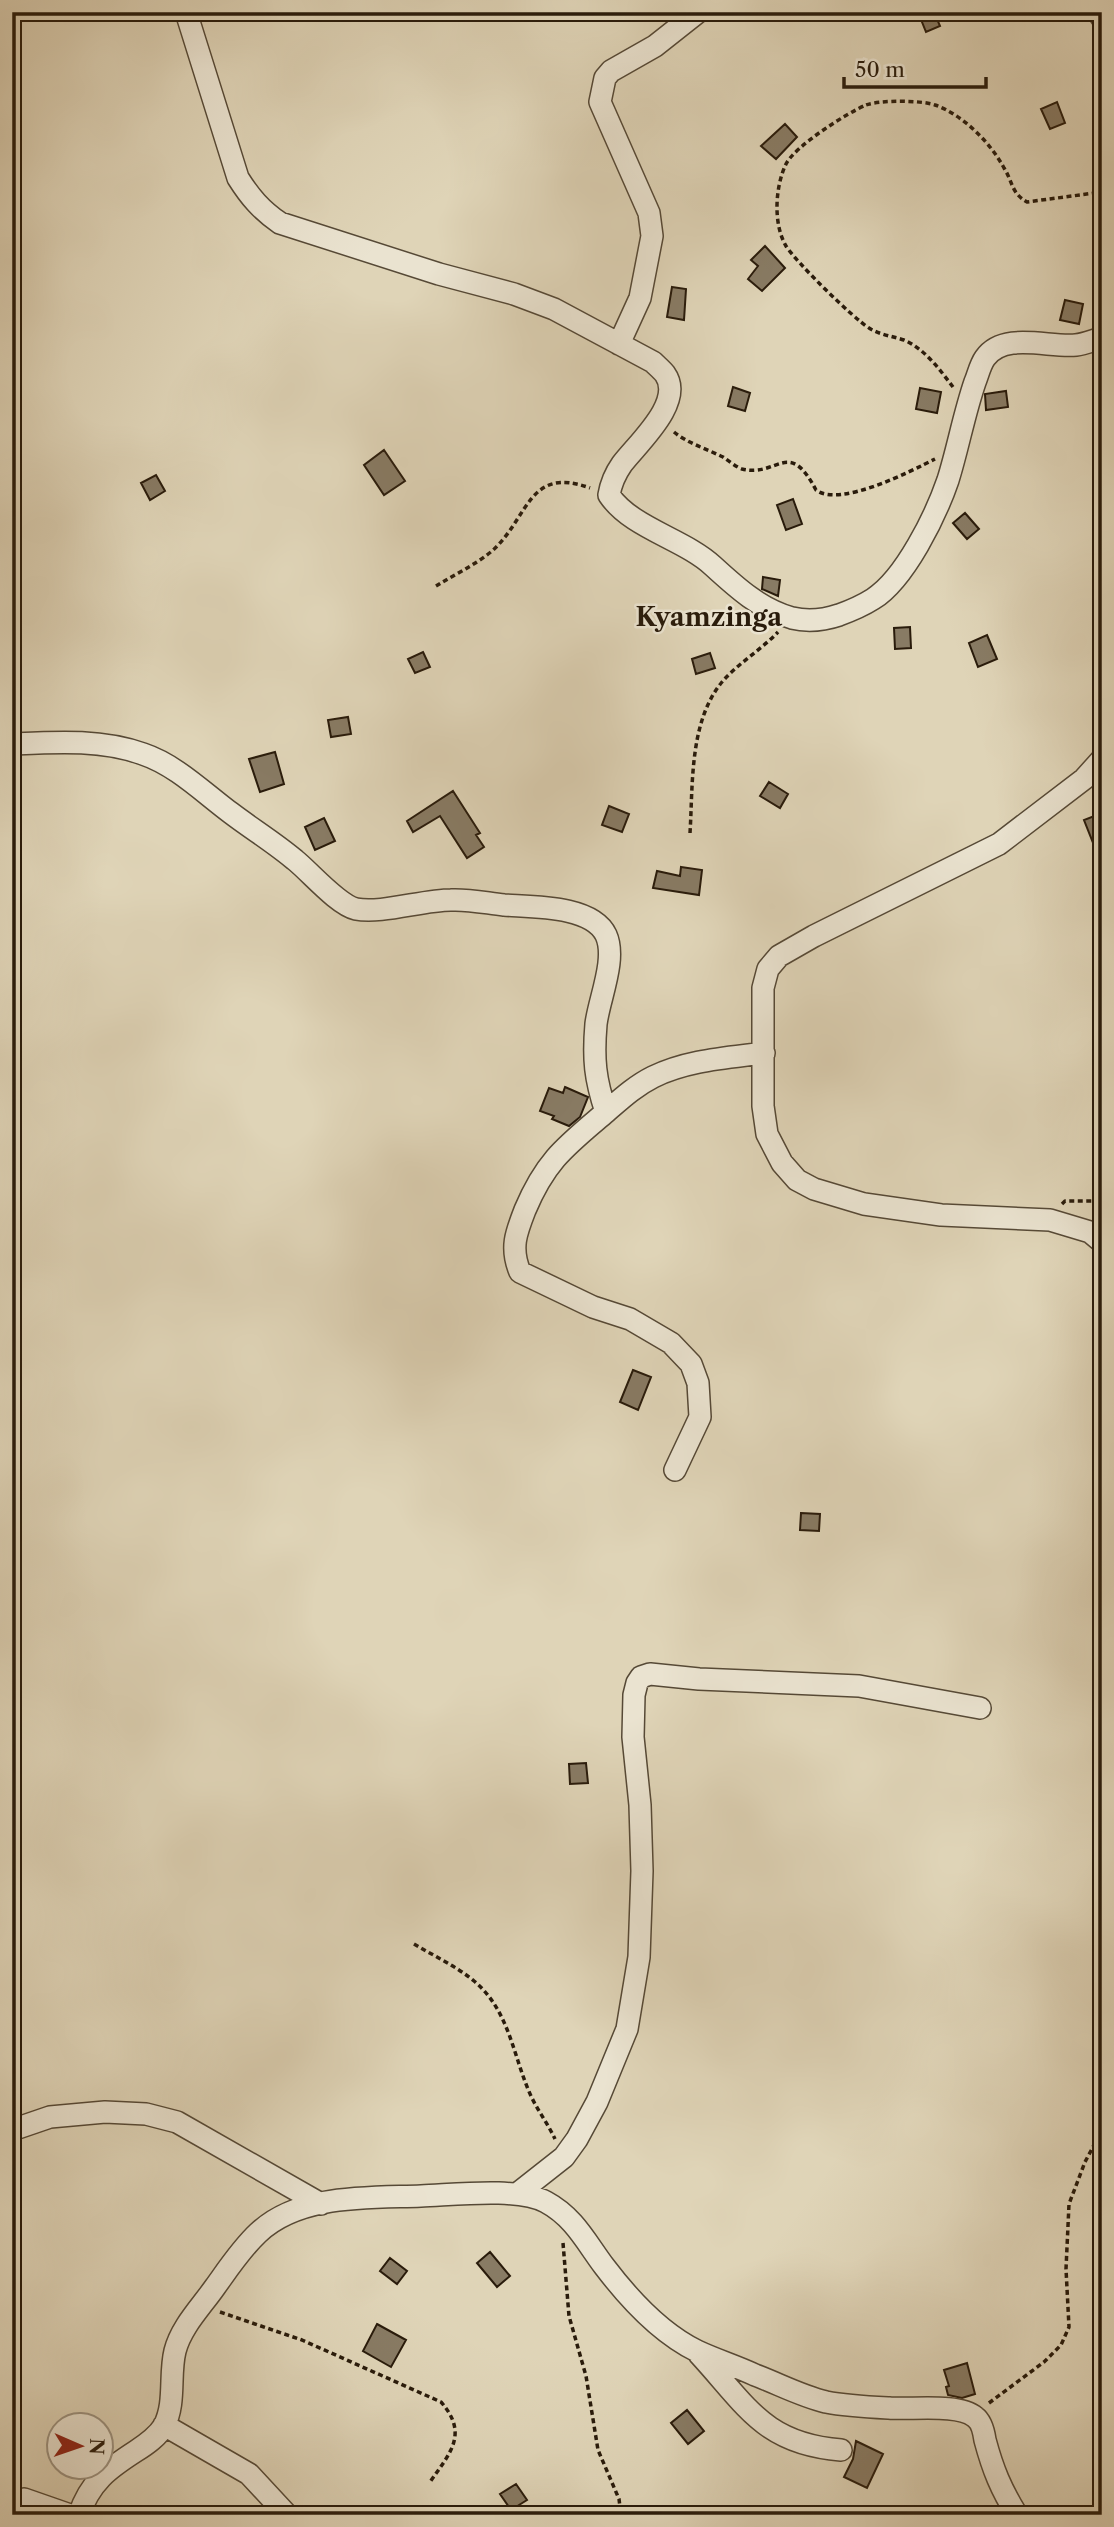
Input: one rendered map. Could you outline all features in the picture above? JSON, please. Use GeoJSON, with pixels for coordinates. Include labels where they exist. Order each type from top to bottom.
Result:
{"type":"FeatureCollection","features":[{"type":"Feature","properties":{"kind":"street"},"geometry":{"type":"LineString","coordinates":[[186,12],[233,167],[250,197],[264,212],[280,223],[555,309],[653,362],[666,375],[670,386],[668,400],[660,418],[621,464],[612,480],[609,495],[614,503],[639,520],[698,553],[757,603],[792,618],[825,619],[849,611],[875,598],[895,579],[916,548],[938,505],[985,357],[1007,345],[1077,345],[1102,338]]}},
{"type":"Feature","properties":{"kind":"street"},"geometry":{"type":"LineString","coordinates":[[619,344],[640,298],[652,236],[649,213],[600,102],[601,87],[611,71],[655,46],[698,12]]}},
{"type":"Feature","properties":{"kind":"street"},"geometry":{"type":"LineString","coordinates":[[1098,12],[1102,18]]}},
{"type":"Feature","properties":{"kind":"street"},"geometry":{"type":"LineString","coordinates":[[12,744],[62,741],[104,745],[144,754],[169,767],[294,859],[338,898],[355,909],[452,900],[553,907],[595,923],[606,935],[609,964],[597,1020],[595,1048],[596,1081],[606,1112]]}},
{"type":"Feature","properties":{"kind":"street"},"geometry":{"type":"LineString","coordinates":[[1102,759],[1084,779],[999,844],[779,956],[768,969],[763,988],[763,1105],[767,1134],[782,1163],[797,1180],[814,1189],[864,1204],[941,1215],[1050,1220],[1090,1231],[1102,1242]]}},
{"type":"Feature","properties":{"kind":"street"},"geometry":{"type":"LineString","coordinates":[[675,1470],[700,1418],[698,1383],[691,1364],[671,1343],[630,1319],[593,1307],[520,1272],[514,1257],[516,1231],[544,1171],[577,1135],[625,1094],[654,1077],[702,1061],[764,1054]]}},
{"type":"Feature","properties":{"kind":"street"},"geometry":{"type":"LineString","coordinates":[[517,2194],[564,2157],[597,2102],[627,2029],[639,1957],[642,1871],[633,1706],[636,1683],[641,1677],[650,1674],[699,1679],[859,1686],[980,1708]]}},
{"type":"Feature","properties":{"kind":"street"},"geometry":{"type":"LineString","coordinates":[[12,2130],[50,2118],[105,2112],[146,2114],[177,2122],[321,2204]]}},
{"type":"Feature","properties":{"kind":"street"},"geometry":{"type":"LineString","coordinates":[[79,2515],[86,2495],[102,2475],[150,2442],[164,2425],[170,2404],[175,2352],[182,2333],[241,2251],[260,2231],[301,2208],[321,2204],[362,2199],[517,2194],[543,2200],[564,2213],[586,2237],[629,2298],[663,2328],[695,2350],[793,2392],[827,2402],[889,2409],[944,2409],[974,2415],[982,2428],[996,2479],[1017,2515]]}},
{"type":"Feature","properties":{"kind":"street"},"geometry":{"type":"LineString","coordinates":[[695,2350],[754,2416],[777,2434],[798,2443],[841,2450]]}},
{"type":"Feature","properties":{"kind":"street"},"geometry":{"type":"LineString","coordinates":[[164,2425],[249,2474],[287,2515]]}},
{"type":"Feature","properties":{"kind":"street"},"geometry":{"type":"LineString","coordinates":[[12,2503],[24,2499],[70,2515]]}},
{"type":"Feature","properties":{"kind":"path"},"geometry":{"type":"LineString","coordinates":[[970,399],[955,390],[927,355],[912,344],[882,335],[867,327],[803,267],[786,246],[778,219],[778,188],[787,162],[810,139],[848,114],[869,104],[930,104],[950,111],[992,147],[1017,196],[1027,202],[1102,192]]}},
{"type":"Feature","properties":{"kind":"path"},"geometry":{"type":"LineString","coordinates":[[660,418],[678,435],[741,469],[756,469],[780,463],[797,464],[820,494],[829,495],[857,491],[889,480],[956,449]]}},
{"type":"Feature","properties":{"kind":"path"},"geometry":{"type":"LineString","coordinates":[[436,586],[494,550],[545,485],[564,481],[609,495]]}},
{"type":"Feature","properties":{"kind":"path"},"geometry":{"type":"LineString","coordinates":[[690,833],[700,728],[711,700],[723,681],[792,618]]}},
{"type":"Feature","properties":{"kind":"path"},"geometry":{"type":"LineString","coordinates":[[414,1944],[467,1975],[494,2003],[505,2020],[531,2098],[564,2157]]}},
{"type":"Feature","properties":{"kind":"path"},"geometry":{"type":"LineString","coordinates":[[1096,2024],[1102,2036]]}},
{"type":"Feature","properties":{"kind":"path"},"geometry":{"type":"LineString","coordinates":[[974,2415],[1044,2362],[1061,2345],[1069,2327],[1066,2269],[1069,2204],[1085,2162],[1102,2130]]}},
{"type":"Feature","properties":{"kind":"path"},"geometry":{"type":"LineString","coordinates":[[564,2213],[563,2253],[569,2316],[586,2376],[598,2450],[619,2499],[621,2515]]}},
{"type":"Feature","properties":{"kind":"path"},"geometry":{"type":"LineString","coordinates":[[202,2306],[302,2340],[441,2402],[452,2414],[454,2441],[451,2452],[430,2482]]}},
{"type":"Feature","properties":{"kind":"building"},"geometry":{"type":"Polygon","coordinates":[[[918,12],[934,12],[940,26],[926,32],[918,12]]]}},
{"type":"Feature","properties":{"kind":"building"},"geometry":{"type":"Polygon","coordinates":[[[1057,102],[1065,123],[1050,129],[1041,109],[1057,102]]]}},
{"type":"Feature","properties":{"kind":"building"},"geometry":{"type":"Polygon","coordinates":[[[785,124],[797,137],[776,159],[761,146],[785,124]]]}},
{"type":"Feature","properties":{"kind":"building"},"geometry":{"type":"Polygon","coordinates":[[[765,246],[785,268],[762,291],[748,279],[758,266],[751,260],[765,246]]]}},
{"type":"Feature","properties":{"kind":"building"},"geometry":{"type":"Polygon","coordinates":[[[672,287],[686,289],[684,320],[667,317],[672,287]]]}},
{"type":"Feature","properties":{"kind":"building"},"geometry":{"type":"Polygon","coordinates":[[[1065,300],[1083,304],[1079,324],[1060,320],[1065,300]]]}},
{"type":"Feature","properties":{"kind":"building"},"geometry":{"type":"Polygon","coordinates":[[[733,387],[750,393],[745,411],[728,406],[733,387]]]}},
{"type":"Feature","properties":{"kind":"building"},"geometry":{"type":"Polygon","coordinates":[[[920,388],[941,392],[937,413],[916,409],[920,388]]]}},
{"type":"Feature","properties":{"kind":"building"},"geometry":{"type":"Polygon","coordinates":[[[1006,391],[1008,407],[986,410],[985,394],[1006,391]]]}},
{"type":"Feature","properties":{"kind":"building"},"geometry":{"type":"Polygon","coordinates":[[[384,450],[405,481],[384,495],[364,465],[384,450]]]}},
{"type":"Feature","properties":{"kind":"building"},"geometry":{"type":"Polygon","coordinates":[[[156,475],[165,491],[150,500],[141,483],[156,475]]]}},
{"type":"Feature","properties":{"kind":"building"},"geometry":{"type":"Polygon","coordinates":[[[793,499],[802,524],[786,530],[777,505],[793,499]]]}},
{"type":"Feature","properties":{"kind":"building"},"geometry":{"type":"Polygon","coordinates":[[[965,513],[979,529],[967,539],[953,523],[965,513]]]}},
{"type":"Feature","properties":{"kind":"building"},"geometry":{"type":"Polygon","coordinates":[[[763,577],[780,580],[778,596],[762,589],[763,577]]]}},
{"type":"Feature","properties":{"kind":"building"},"geometry":{"type":"Polygon","coordinates":[[[910,627],[911,648],[895,649],[894,628],[910,627]]]}},
{"type":"Feature","properties":{"kind":"building"},"geometry":{"type":"Polygon","coordinates":[[[987,635],[997,659],[978,667],[969,643],[987,635]]]}},
{"type":"Feature","properties":{"kind":"building"},"geometry":{"type":"Polygon","coordinates":[[[423,652],[430,667],[415,673],[408,659],[423,652]]]}},
{"type":"Feature","properties":{"kind":"building"},"geometry":{"type":"Polygon","coordinates":[[[710,653],[715,668],[696,674],[692,659],[710,653]]]}},
{"type":"Feature","properties":{"kind":"building"},"geometry":{"type":"Polygon","coordinates":[[[348,717],[351,734],[331,737],[328,720],[348,717]]]}},
{"type":"Feature","properties":{"kind":"building"},"geometry":{"type":"Polygon","coordinates":[[[275,752],[284,784],[260,792],[249,759],[275,752]]]}},
{"type":"Feature","properties":{"kind":"building"},"geometry":{"type":"Polygon","coordinates":[[[769,782],[788,794],[780,808],[760,796],[769,782]]]}},
{"type":"Feature","properties":{"kind":"building"},"geometry":{"type":"Polygon","coordinates":[[[453,791],[480,833],[476,835],[484,847],[467,858],[440,816],[413,832],[407,821],[453,791]]]}},
{"type":"Feature","properties":{"kind":"building"},"geometry":{"type":"Polygon","coordinates":[[[609,806],[629,814],[622,832],[602,825],[609,806]]]}},
{"type":"Feature","properties":{"kind":"building"},"geometry":{"type":"Polygon","coordinates":[[[1102,813],[1102,862],[1101,863],[1084,820],[1102,813]]]}},
{"type":"Feature","properties":{"kind":"building"},"geometry":{"type":"Polygon","coordinates":[[[324,818],[335,841],[315,850],[305,827],[324,818]]]}},
{"type":"Feature","properties":{"kind":"building"},"geometry":{"type":"Polygon","coordinates":[[[681,867],[702,870],[699,895],[653,888],[657,871],[680,876],[681,867]]]}},
{"type":"Feature","properties":{"kind":"building"},"geometry":{"type":"Polygon","coordinates":[[[565,1087],[588,1097],[580,1117],[569,1126],[540,1111],[549,1088],[563,1093],[565,1087]]]}},
{"type":"Feature","properties":{"kind":"building"},"geometry":{"type":"Polygon","coordinates":[[[633,1370],[651,1377],[638,1410],[620,1402],[633,1370]]]}},
{"type":"Feature","properties":{"kind":"building"},"geometry":{"type":"Polygon","coordinates":[[[801,1513],[820,1514],[819,1531],[800,1530],[801,1513]]]}},
{"type":"Feature","properties":{"kind":"building"},"geometry":{"type":"Polygon","coordinates":[[[586,1763],[588,1783],[570,1784],[569,1764],[586,1763]]]}},
{"type":"Feature","properties":{"kind":"building"},"geometry":{"type":"Polygon","coordinates":[[[490,2252],[510,2276],[497,2287],[477,2263],[490,2252]]]}},
{"type":"Feature","properties":{"kind":"building"},"geometry":{"type":"Polygon","coordinates":[[[390,2258],[407,2271],[397,2284],[380,2271],[390,2258]]]}},
{"type":"Feature","properties":{"kind":"building"},"geometry":{"type":"Polygon","coordinates":[[[377,2324],[406,2340],[391,2367],[363,2351],[377,2324]]]}},
{"type":"Feature","properties":{"kind":"building"},"geometry":{"type":"Polygon","coordinates":[[[967,2363],[975,2394],[962,2398],[948,2395],[946,2387],[949,2386],[944,2370],[967,2363]]]}},
{"type":"Feature","properties":{"kind":"building"},"geometry":{"type":"Polygon","coordinates":[[[687,2410],[704,2431],[688,2444],[671,2423],[687,2410]]]}},
{"type":"Feature","properties":{"kind":"building"},"geometry":{"type":"Polygon","coordinates":[[[856,2441],[883,2454],[867,2488],[844,2477],[853,2459],[856,2441]]]}},
{"type":"Feature","properties":{"kind":"building"},"geometry":{"type":"Polygon","coordinates":[[[516,2484],[527,2500],[511,2510],[500,2494],[516,2484]]]}},
{"type":"Feature","properties":{"kind":"district","name":"Kyamzinga"},"geometry":{"type":"Point","coordinates":[709,617]}}]}
